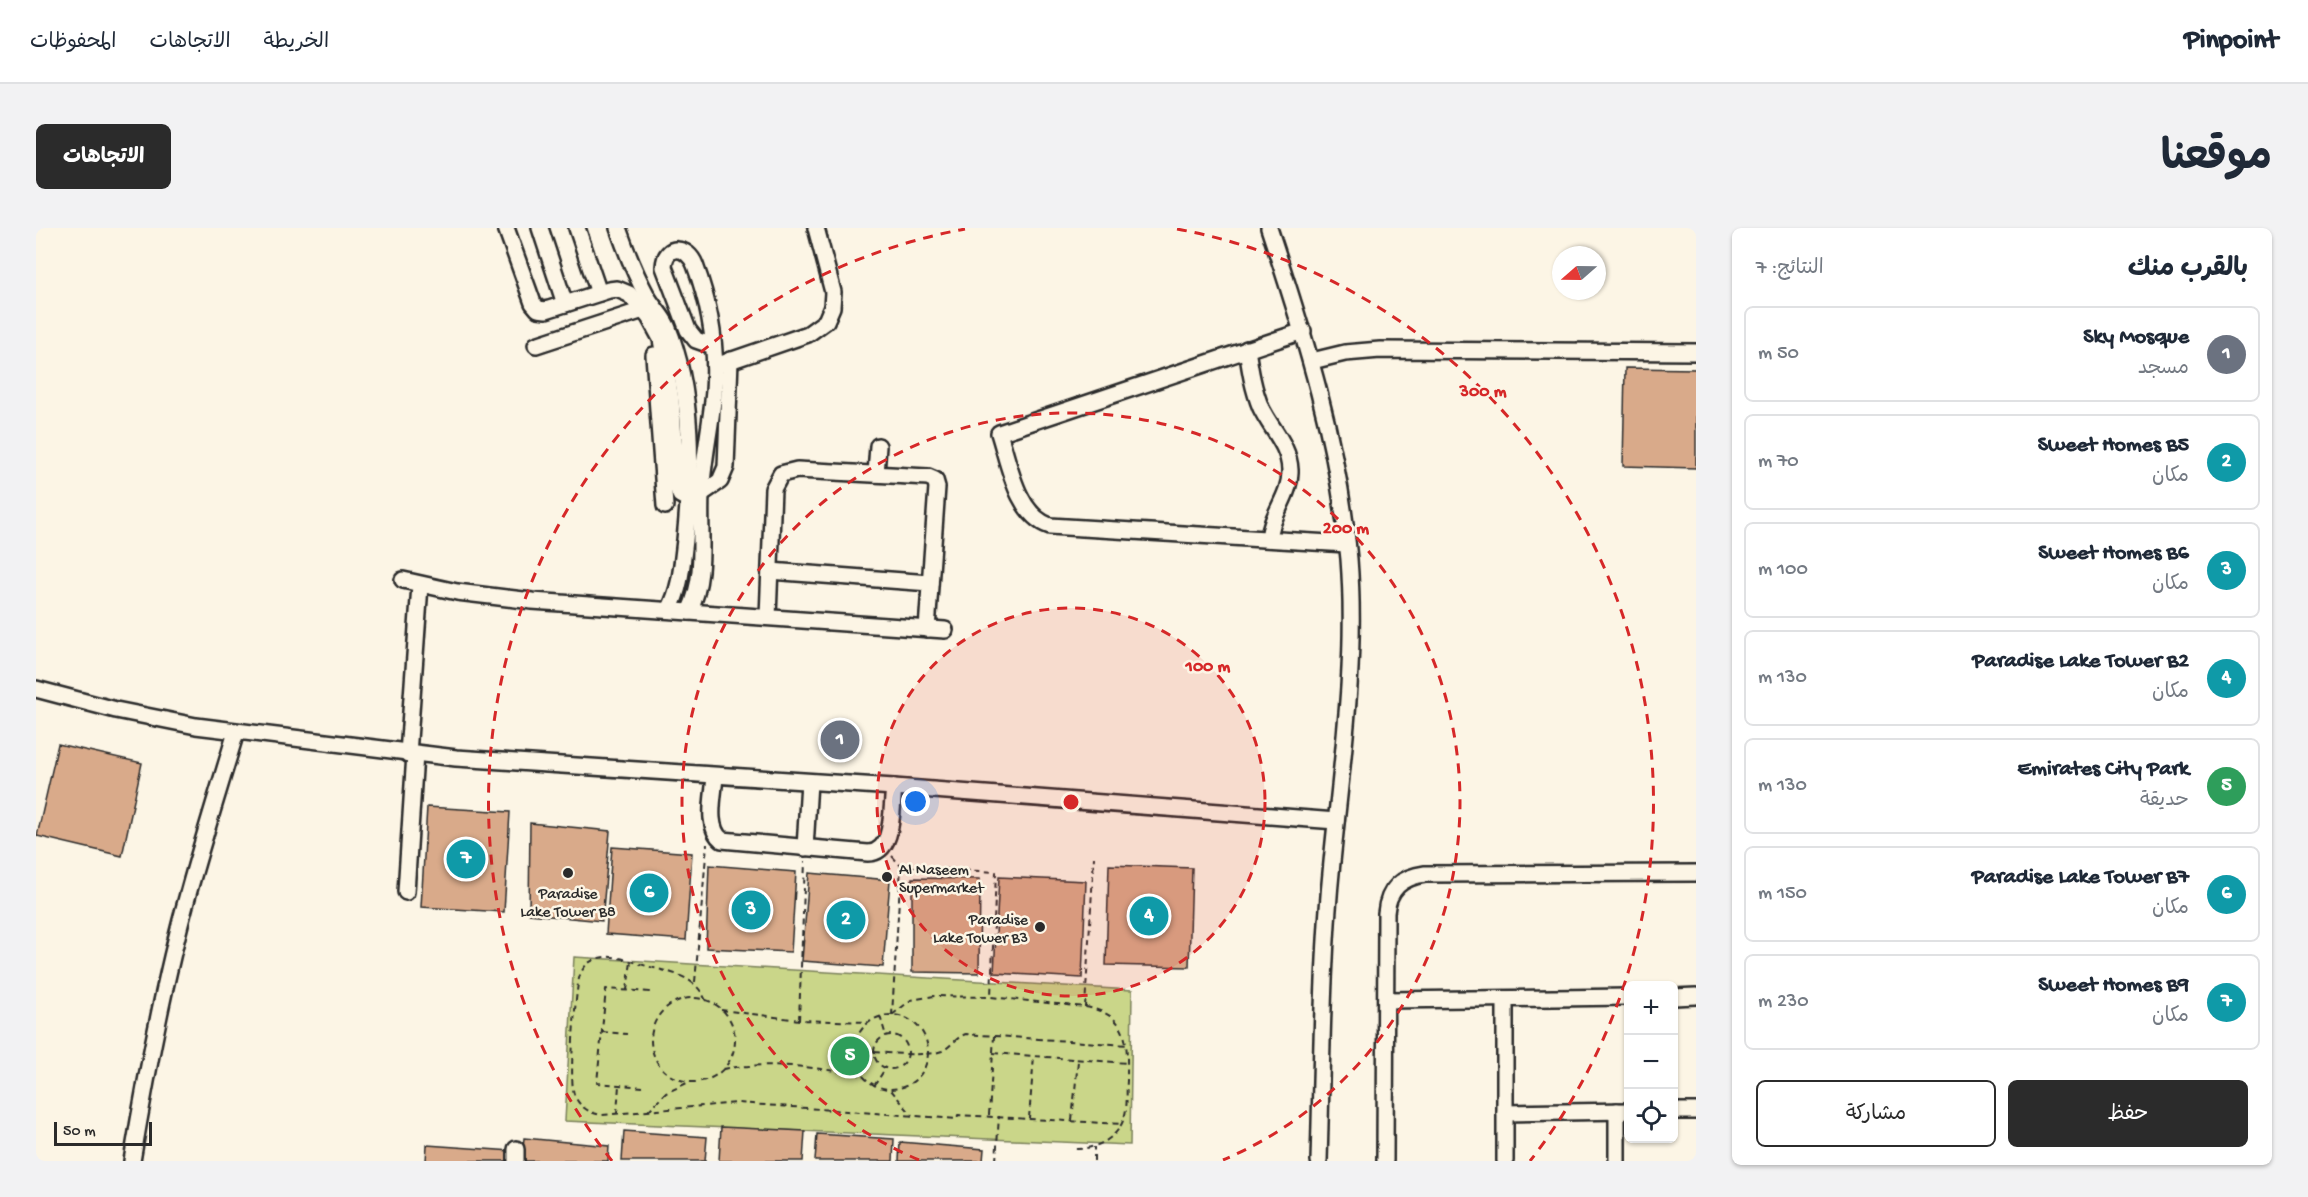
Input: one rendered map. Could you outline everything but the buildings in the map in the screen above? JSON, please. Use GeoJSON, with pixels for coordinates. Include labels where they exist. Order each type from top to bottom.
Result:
{"type":"FeatureCollection","features":[{"type":"Feature","properties":{"kind":"street"},"geometry":{"type":"LineString","coordinates":[[506,228],[535,307],[546,310],[613,289],[621,290],[629,294],[654,324],[661,339],[682,459],[678,492],[694,506],[701,574],[697,594],[689,612]]}},
{"type":"Feature","properties":{"kind":"street"},"geometry":{"type":"LineString","coordinates":[[540,228],[565,304]]}},
{"type":"Feature","properties":{"kind":"street"},"geometry":{"type":"LineString","coordinates":[[577,228],[599,293]]}},
{"type":"Feature","properties":{"kind":"street"},"geometry":{"type":"LineString","coordinates":[[618,228],[629,259],[646,295],[666,324],[676,355],[665,506]]}},
{"type":"Feature","properties":{"kind":"street"},"geometry":{"type":"LineString","coordinates":[[714,366],[815,331],[826,321],[832,307],[833,292],[816,228]]}},
{"type":"Feature","properties":{"kind":"street"},"geometry":{"type":"LineString","coordinates":[[1269,228],[1312,361],[1335,459],[1347,544],[1351,598],[1350,674],[1345,747],[1336,821],[1325,955],[1319,1161]]}},
{"type":"Feature","properties":{"kind":"street"},"geometry":{"type":"LineString","coordinates":[[669,610],[680,583],[714,394],[713,346],[704,294],[693,260],[683,250],[673,251],[666,257],[664,267],[688,330],[696,340],[713,346]]}},
{"type":"Feature","properties":{"kind":"street"},"geometry":{"type":"LineString","coordinates":[[536,345],[643,310]]}},
{"type":"Feature","properties":{"kind":"street"},"geometry":{"type":"LineString","coordinates":[[1303,331],[999,433],[1024,506],[1043,524],[1057,527],[1347,544]]}},
{"type":"Feature","properties":{"kind":"street"},"geometry":{"type":"LineString","coordinates":[[1247,350],[1257,397],[1285,449],[1290,465],[1288,490],[1273,518],[1269,539]]}},
{"type":"Feature","properties":{"kind":"street"},"geometry":{"type":"LineString","coordinates":[[1312,361],[1345,353],[1380,350],[1696,352]]}},
{"type":"Feature","properties":{"kind":"street"},"geometry":{"type":"LineString","coordinates":[[654,355],[671,400]]}},
{"type":"Feature","properties":{"kind":"street"},"geometry":{"type":"LineString","coordinates":[[694,506],[720,481],[726,467],[730,360]]}},
{"type":"Feature","properties":{"kind":"street"},"geometry":{"type":"LineString","coordinates":[[876,474],[878,447]]}},
{"type":"Feature","properties":{"kind":"street"},"geometry":{"type":"LineString","coordinates":[[768,617],[773,489],[781,474],[796,470],[928,477],[936,484],[927,629]]}},
{"type":"Feature","properties":{"kind":"street"},"geometry":{"type":"LineString","coordinates":[[770,571],[930,584]]}},
{"type":"Feature","properties":{"kind":"street"},"geometry":{"type":"LineString","coordinates":[[403,580],[420,585],[532,601],[945,630]]}},
{"type":"Feature","properties":{"kind":"street"},"geometry":{"type":"LineString","coordinates":[[406,892],[420,585]]}},
{"type":"Feature","properties":{"kind":"street"},"geometry":{"type":"LineString","coordinates":[[36,689],[156,719],[236,732],[412,754],[1336,821]]}},
{"type":"Feature","properties":{"kind":"street"},"geometry":{"type":"LineString","coordinates":[[132,1161],[147,1074],[176,944],[236,732]]}},
{"type":"Feature","properties":{"kind":"street"},"geometry":{"type":"LineString","coordinates":[[715,776],[713,825],[718,837],[727,842],[872,853],[883,847],[888,839],[894,788]]}},
{"type":"Feature","properties":{"kind":"street"},"geometry":{"type":"LineString","coordinates":[[805,848],[809,782]]}},
{"type":"Feature","properties":{"kind":"street"},"geometry":{"type":"LineString","coordinates":[[1385,1161],[1387,906],[1395,888],[1411,876],[1425,874],[1696,873]]}},
{"type":"Feature","properties":{"kind":"street"},"geometry":{"type":"LineString","coordinates":[[1678,997],[1696,996]]}},
{"type":"Feature","properties":{"kind":"street"},"geometry":{"type":"LineString","coordinates":[[1386,1000],[1624,997]]}},
{"type":"Feature","properties":{"kind":"street"},"geometry":{"type":"LineString","coordinates":[[1505,999],[1505,1161]]}},
{"type":"Feature","properties":{"kind":"street"},"geometry":{"type":"LineString","coordinates":[[1678,1111],[1696,1110]]}},
{"type":"Feature","properties":{"kind":"street"},"geometry":{"type":"LineString","coordinates":[[1505,1113],[1623,1111],[1617,1161]]}},
{"type":"Feature","properties":{"kind":"path"},"geometry":{"type":"LineString","coordinates":[[695,984],[708,832],[713,825]]}},
{"type":"Feature","properties":{"kind":"path"},"geometry":{"type":"LineString","coordinates":[[883,847],[901,866],[996,872],[991,997]]}},
{"type":"Feature","properties":{"kind":"path"},"geometry":{"type":"LineString","coordinates":[[799,1020],[805,848]]}},
{"type":"Feature","properties":{"kind":"path"},"geometry":{"type":"LineString","coordinates":[[1085,1007],[1094,857]]}},
{"type":"Feature","properties":{"kind":"path"},"geometry":{"type":"LineString","coordinates":[[892,1015],[901,866]]}},
{"type":"Feature","properties":{"kind":"path"},"geometry":{"type":"LineString","coordinates":[[706,1000],[687,999],[670,1005],[657,1019],[651,1037],[654,1055],[664,1071],[680,1080],[689,1082],[708,1080],[723,1069],[733,1053],[732,1026],[721,1010],[706,1000],[695,984],[684,976],[612,957],[598,957],[586,964],[578,982],[572,1089],[578,1102],[589,1111],[602,1115],[737,1103],[957,1119],[958,1114],[1122,1124]]}},
{"type":"Feature","properties":{"kind":"path"},"geometry":{"type":"LineString","coordinates":[[627,990],[631,962]]}},
{"type":"Feature","properties":{"kind":"path"},"geometry":{"type":"LineString","coordinates":[[643,1087],[597,1083],[606,989],[650,992]]}},
{"type":"Feature","properties":{"kind":"path"},"geometry":{"type":"LineString","coordinates":[[892,1015],[904,1004],[926,996],[991,997],[1085,1007],[1112,1018],[1122,1030],[1128,1046],[1126,1109],[1122,1124],[1110,1139],[1094,1147],[1072,1149]]}},
{"type":"Feature","properties":{"kind":"path"},"geometry":{"type":"LineString","coordinates":[[721,1010],[799,1020],[869,1022]]}},
{"type":"Feature","properties":{"kind":"path"},"geometry":{"type":"LineString","coordinates":[[892,1015],[915,1023],[925,1037],[929,1053],[925,1069],[914,1082],[891,1090],[874,1086],[862,1075],[855,1060],[855,1043],[858,1035],[869,1022],[880,1016],[892,1015]]}},
{"type":"Feature","properties":{"kind":"path"},"geometry":{"type":"LineString","coordinates":[[880,1016],[886,1036]]}},
{"type":"Feature","properties":{"kind":"path"},"geometry":{"type":"LineString","coordinates":[[602,1032],[627,1034]]}},
{"type":"Feature","properties":{"kind":"path"},"geometry":{"type":"LineString","coordinates":[[874,1052],[929,1053],[945,1049],[960,1036],[966,1034],[1128,1046]]}},
{"type":"Feature","properties":{"kind":"path"},"geometry":{"type":"LineString","coordinates":[[874,1086],[885,1069],[905,1063],[908,1053],[905,1042],[901,1038],[891,1035],[877,1042],[874,1052],[877,1062],[885,1069]]}},
{"type":"Feature","properties":{"kind":"path"},"geometry":{"type":"LineString","coordinates":[[989,1115],[994,1036]]}},
{"type":"Feature","properties":{"kind":"path"},"geometry":{"type":"LineString","coordinates":[[993,1053],[1127,1063]]}},
{"type":"Feature","properties":{"kind":"path"},"geometry":{"type":"LineString","coordinates":[[1029,1118],[1034,1056]]}},
{"type":"Feature","properties":{"kind":"path"},"geometry":{"type":"LineString","coordinates":[[1072,1120],[1078,1059]]}},
{"type":"Feature","properties":{"kind":"path"},"geometry":{"type":"LineString","coordinates":[[723,1069],[783,1064],[862,1075]]}},
{"type":"Feature","properties":{"kind":"path"},"geometry":{"type":"LineString","coordinates":[[648,1111],[666,1093],[689,1082]]}},
{"type":"Feature","properties":{"kind":"path"},"geometry":{"type":"LineString","coordinates":[[617,1114],[618,1085]]}},
{"type":"Feature","properties":{"kind":"path"},"geometry":{"type":"LineString","coordinates":[[891,1090],[913,1116]]}},
{"type":"Feature","properties":{"kind":"path"},"geometry":{"type":"LineString","coordinates":[[996,1161],[999,1116]]}},
{"type":"Feature","properties":{"kind":"path"},"geometry":{"type":"LineString","coordinates":[[1094,1147],[1094,1161]]}},
{"type":"Feature","properties":{"kind":"green space"},"geometry":{"type":"Polygon","coordinates":[[[574,957],[1132,990],[1130,1145],[565,1121],[574,957]]]}},
{"type":"Feature","properties":{"kind":"place","name":"Sky Mosque"},"geometry":{"type":"Point","coordinates":[840,740]}},
{"type":"Feature","properties":{"kind":"place","name":"Sweet Homes B9"},"geometry":{"type":"Point","coordinates":[466,859]}},
{"type":"Feature","properties":{"kind":"place","name":"Paradise Lake Tower B8"},"geometry":{"type":"Point","coordinates":[568,873]}},
{"type":"Feature","properties":{"kind":"place","name":"Al Naseem Supermarket"},"geometry":{"type":"Point","coordinates":[887,877]}},
{"type":"Feature","properties":{"kind":"place","name":"Paradise Lake Tower B7"},"geometry":{"type":"Point","coordinates":[649,893]}},
{"type":"Feature","properties":{"kind":"place","name":"Sweet Homes B6"},"geometry":{"type":"Point","coordinates":[751,910]}},
{"type":"Feature","properties":{"kind":"place","name":"Paradise Lake Tower B2"},"geometry":{"type":"Point","coordinates":[1149,916]}},
{"type":"Feature","properties":{"kind":"place","name":"Sweet Homes B5"},"geometry":{"type":"Point","coordinates":[846,920]}},
{"type":"Feature","properties":{"kind":"place","name":"Paradise Lake Tower B3"},"geometry":{"type":"Point","coordinates":[1040,927]}},
{"type":"Feature","properties":{"kind":"place","name":"Emirates City Park"},"geometry":{"type":"Point","coordinates":[850,1056]}}]}
